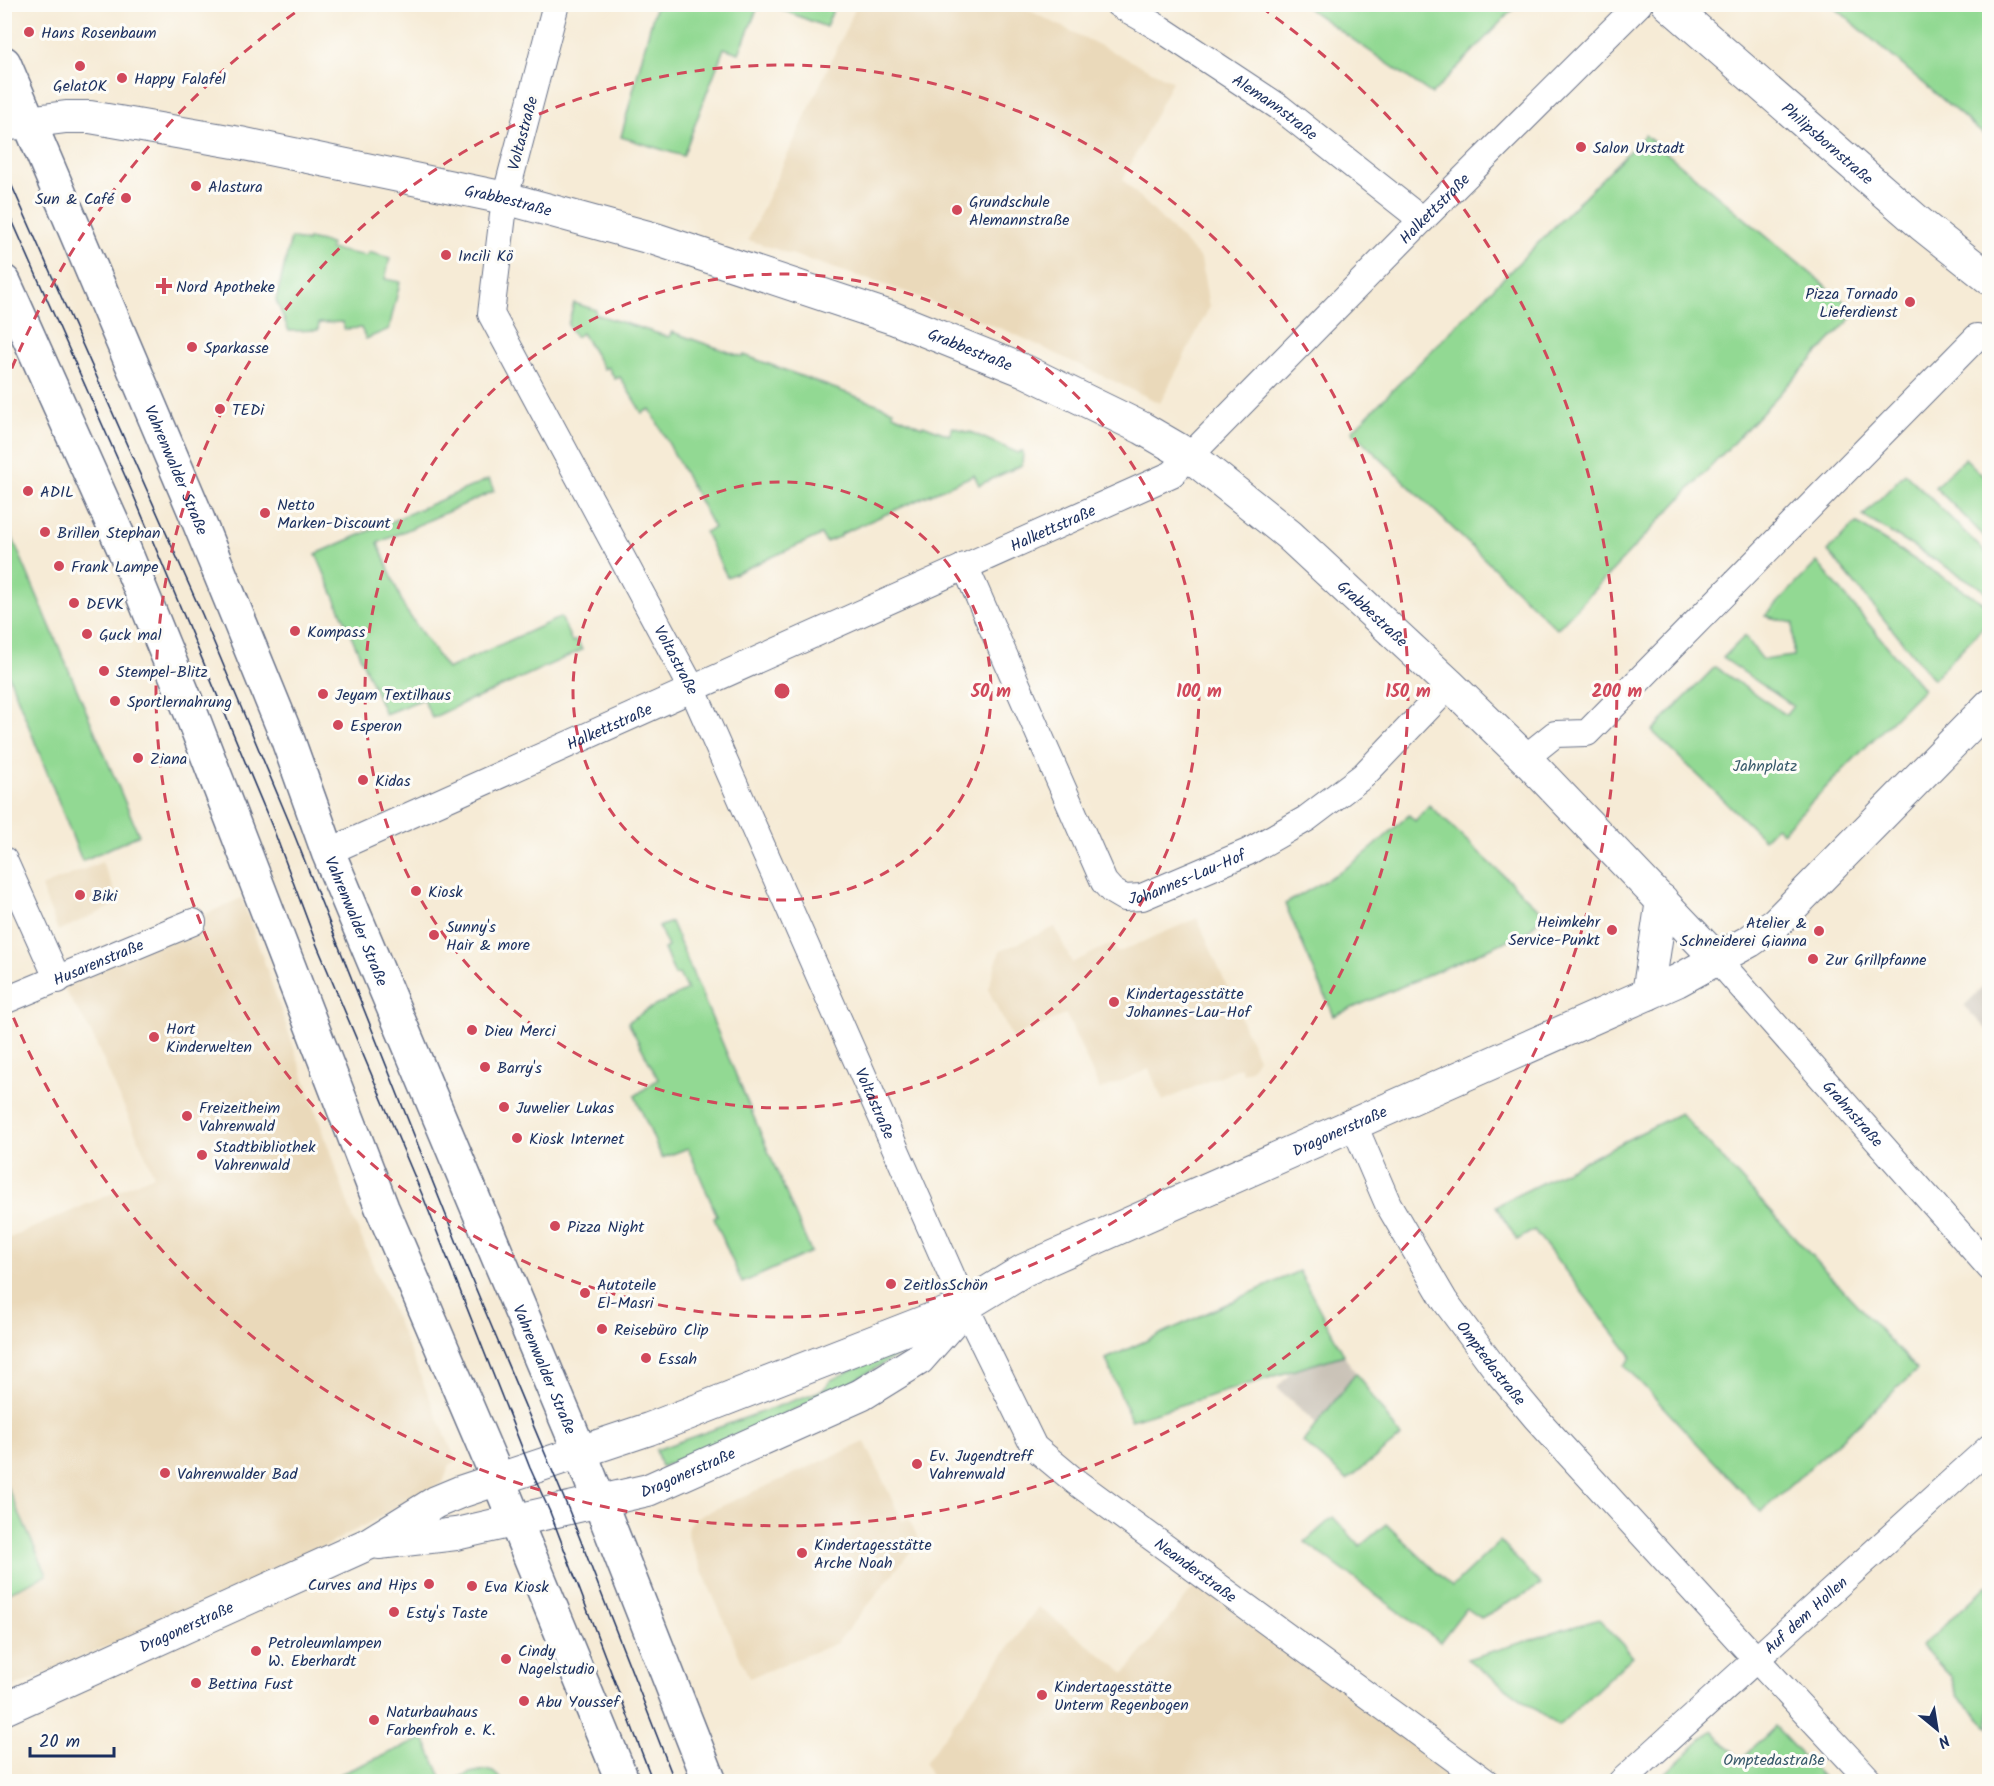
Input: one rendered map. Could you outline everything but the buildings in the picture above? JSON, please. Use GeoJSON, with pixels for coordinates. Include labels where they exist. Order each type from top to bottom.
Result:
{"type":"FeatureCollection","features":[{"type":"Feature","properties":{"kind":"main road","name":"Vahrenwalder Straße"},"geometry":{"type":"LineString","coordinates":[[4,63],[16,123],[207,542],[286,735],[328,852],[580,1452],[710,1782]]}},
{"type":"Feature","properties":{"kind":"main road"},"geometry":{"type":"LineString","coordinates":[[4,282],[124,549],[191,713],[382,1208],[515,1519],[623,1782]]}},
{"type":"Feature","properties":{"kind":"street","name":"Voltastraße"},"geometry":{"type":"LineString","coordinates":[[556,4],[505,198],[490,314],[693,690],[965,1306]]}},
{"type":"Feature","properties":{"kind":"street","name":"Alemannstraße"},"geometry":{"type":"LineString","coordinates":[[1118,4],[1161,29],[1279,107],[1422,220]]}},
{"type":"Feature","properties":{"kind":"street","name":"Halkettstraße"},"geometry":{"type":"LineString","coordinates":[[328,852],[1172,474],[1639,4]]}},
{"type":"Feature","properties":{"kind":"street","name":"Philipsbornstraße"},"geometry":{"type":"LineString","coordinates":[[1668,4],[1922,225],[1989,279]]}},
{"type":"Feature","properties":{"kind":"street","name":"Grabbestraße"},"geometry":{"type":"LineString","coordinates":[[16,123],[90,117],[240,143],[505,198],[655,239],[893,318],[1025,371],[1142,428],[1190,456],[1289,535],[1525,758],[1717,959]]}},
{"type":"Feature","properties":{"kind":"street"},"geometry":{"type":"LineString","coordinates":[[1525,758],[1555,735],[1587,733],[1977,337]]}},
{"type":"Feature","properties":{"kind":"street","name":"Johannes-Lau-Hof"},"geometry":{"type":"LineString","coordinates":[[965,567],[1104,882],[1112,891],[1124,898],[1142,897],[1200,873],[1248,852],[1306,819],[1363,776],[1450,685]]}},
{"type":"Feature","properties":{"kind":"street"},"geometry":{"type":"LineString","coordinates":[[1717,959],[1750,941],[1776,923],[1989,705]]}},
{"type":"Feature","properties":{"kind":"street"},"geometry":{"type":"LineString","coordinates":[[4,860],[58,980]]}},
{"type":"Feature","properties":{"kind":"street"},"geometry":{"type":"LineString","coordinates":[[1648,994],[1662,900]]}},
{"type":"Feature","properties":{"kind":"street","name":"Husarenstraße"},"geometry":{"type":"LineString","coordinates":[[4,1001],[193,922]]}},
{"type":"Feature","properties":{"kind":"street","name":"Dragonerstraße"},"geometry":{"type":"LineString","coordinates":[[4,1709],[368,1545],[436,1502],[649,1429],[965,1306],[1024,1270],[1677,981],[1717,959]]}},
{"type":"Feature","properties":{"kind":"street","name":"Grahnstraße"},"geometry":{"type":"LineString","coordinates":[[1717,959],[1989,1268]]}},
{"type":"Feature","properties":{"kind":"street","name":"Omptedastraße"},"geometry":{"type":"LineString","coordinates":[[1354,1125],[1388,1204],[1445,1301],[1499,1374],[1535,1417],[1870,1782]]}},
{"type":"Feature","properties":{"kind":"street","name":"Dragonerstraße"},"geometry":{"type":"LineString","coordinates":[[368,1545],[456,1534],[648,1490],[861,1395],[919,1359],[965,1306]]}},
{"type":"Feature","properties":{"kind":"street","name":"Neanderstraße"},"geometry":{"type":"LineString","coordinates":[[965,1306],[1034,1447],[1083,1487],[1486,1782]]}},
{"type":"Feature","properties":{"kind":"street","name":"Auf dem Hollen"},"geometry":{"type":"LineString","coordinates":[[1621,1782],[1989,1447]]}},
{"type":"Feature","properties":{"kind":"shaded area","name":"Grundschule Alemannstraße"},"geometry":{"type":"Polygon","coordinates":[[[857,5],[1018,5],[1172,81],[1123,180],[1201,259],[1209,308],[1160,403],[1010,332],[906,292],[748,240],[857,5]]]}},
{"type":"Feature","properties":{"kind":"shaded area","name":"Biki"},"geometry":{"type":"Polygon","coordinates":[[[102,862],[120,903],[58,931],[41,887],[102,862]]]}},
{"type":"Feature","properties":{"kind":"shaded area"},"geometry":{"type":"Polygon","coordinates":[[[242,898],[353,1218],[456,1460],[449,1466],[443,1483],[292,1564],[5,1691],[5,1594],[47,1575],[5,1480],[5,1240],[154,1175],[90,1030],[58,980],[242,898]]]}},
{"type":"Feature","properties":{"kind":"shaded area","name":"Kindertagesstätte Johannes-Lau-Hof"},"geometry":{"type":"Polygon","coordinates":[[[1197,918],[1258,1058],[1251,1069],[1243,1073],[1240,1067],[1163,1101],[1149,1069],[1100,1090],[1066,1014],[1012,1038],[988,989],[1000,951],[1055,927],[1072,963],[1113,943],[1117,953],[1197,918]]]}},
{"type":"Feature","properties":{"kind":"shaded area"},"geometry":{"type":"Polygon","coordinates":[[[1988,982],[1990,983],[1989,1032],[1964,1006],[1988,982]]]}},
{"type":"Feature","properties":{"kind":"shaded area"},"geometry":{"type":"Polygon","coordinates":[[[1344,1355],[1356,1373],[1317,1424],[1277,1388],[1293,1370],[1344,1355]]]}},
{"type":"Feature","properties":{"kind":"shaded area","name":"Kindertagesstätte Arche Noah"},"geometry":{"type":"Polygon","coordinates":[[[865,1442],[902,1521],[909,1518],[919,1541],[837,1643],[749,1678],[687,1536],[689,1526],[692,1521],[704,1514],[865,1442]]]}},
{"type":"Feature","properties":{"kind":"shaded area"},"geometry":{"type":"Polygon","coordinates":[[[1204,1575],[1486,1781],[933,1782],[925,1763],[1038,1607],[1125,1673],[1204,1575]]]}},
{"type":"Feature","properties":{"kind":"green space"},"geometry":{"type":"Polygon","coordinates":[[[656,4],[759,5],[739,53],[724,48],[683,156],[621,137],[656,4]]]}},
{"type":"Feature","properties":{"kind":"green space"},"geometry":{"type":"Polygon","coordinates":[[[1508,4],[1513,9],[1432,94],[1303,5],[1508,4]]]}},
{"type":"Feature","properties":{"kind":"green space"},"geometry":{"type":"Polygon","coordinates":[[[770,5],[835,5],[826,27],[770,5]]]}},
{"type":"Feature","properties":{"kind":"green space"},"geometry":{"type":"Polygon","coordinates":[[[1832,5],[1989,5],[1989,139],[1832,5]]]}},
{"type":"Feature","properties":{"kind":"green space"},"geometry":{"type":"Polygon","coordinates":[[[1645,135],[1857,312],[1557,629],[1352,431],[1645,135]]]}},
{"type":"Feature","properties":{"kind":"green space"},"geometry":{"type":"Polygon","coordinates":[[[291,238],[331,244],[330,249],[367,256],[368,252],[390,258],[385,279],[400,282],[389,329],[366,339],[361,328],[344,329],[343,322],[319,323],[318,330],[289,331],[276,300],[291,238]]]}},
{"type":"Feature","properties":{"kind":"green space"},"geometry":{"type":"Polygon","coordinates":[[[574,303],[596,310],[595,314],[669,337],[672,332],[743,357],[744,355],[893,410],[893,414],[922,427],[923,425],[949,435],[953,427],[970,432],[1018,453],[1023,452],[1022,465],[979,485],[974,475],[841,534],[841,536],[826,542],[821,535],[727,577],[705,532],[714,528],[650,409],[642,413],[620,377],[615,379],[608,367],[604,369],[582,333],[575,337],[568,325],[574,303]]]}},
{"type":"Feature","properties":{"kind":"green space"},"geometry":{"type":"Polygon","coordinates":[[[1965,458],[1989,482],[1989,541],[1935,487],[1965,458]]]}},
{"type":"Feature","properties":{"kind":"green space"},"geometry":{"type":"Polygon","coordinates":[[[1905,473],[1989,556],[1989,593],[1863,516],[1905,473]]]}},
{"type":"Feature","properties":{"kind":"green space"},"geometry":{"type":"Polygon","coordinates":[[[489,479],[494,491],[378,543],[405,609],[447,669],[561,617],[572,642],[577,640],[582,650],[432,718],[423,699],[385,714],[316,554],[489,479]]]}},
{"type":"Feature","properties":{"kind":"green space"},"geometry":{"type":"Polygon","coordinates":[[[4,518],[139,835],[82,861],[5,666],[4,518]]]}},
{"type":"Feature","properties":{"kind":"green space"},"geometry":{"type":"Polygon","coordinates":[[[1856,523],[1989,606],[1989,621],[1933,679],[1828,551],[1856,523]]]}},
{"type":"Feature","properties":{"kind":"green space","name":"Jahnplatz"},"geometry":{"type":"Polygon","coordinates":[[[1817,562],[1923,689],[1782,832],[1776,827],[1764,839],[1652,731],[1715,667],[1786,715],[1793,706],[1723,658],[1745,636],[1763,660],[1793,656],[1793,623],[1765,616],[1817,562]]]}},
{"type":"Feature","properties":{"kind":"green space"},"geometry":{"type":"Polygon","coordinates":[[[1429,805],[1544,914],[1527,932],[1334,1016],[1285,904],[1351,864],[1409,815],[1415,821],[1429,805]]]}},
{"type":"Feature","properties":{"kind":"green space"},"geometry":{"type":"Polygon","coordinates":[[[671,922],[811,1252],[742,1283],[714,1218],[717,1216],[688,1148],[662,1158],[635,1096],[658,1079],[628,1022],[687,990],[679,974],[675,975],[664,949],[668,947],[659,927],[671,922]]]}},
{"type":"Feature","properties":{"kind":"green space"},"geometry":{"type":"Polygon","coordinates":[[[1680,1113],[1917,1370],[1761,1512],[1625,1366],[1632,1357],[1534,1230],[1517,1240],[1496,1206],[1680,1113]]]}},
{"type":"Feature","properties":{"kind":"green space"},"geometry":{"type":"Polygon","coordinates":[[[1299,1271],[1344,1355],[1131,1420],[1106,1359],[1299,1271]]]}},
{"type":"Feature","properties":{"kind":"green space"},"geometry":{"type":"Polygon","coordinates":[[[910,1341],[914,1346],[833,1393],[661,1467],[656,1450],[823,1390],[831,1380],[910,1341]]]}},
{"type":"Feature","properties":{"kind":"green space"},"geometry":{"type":"Polygon","coordinates":[[[1356,1373],[1401,1437],[1347,1480],[1303,1442],[1356,1373]]]}},
{"type":"Feature","properties":{"kind":"green space"},"geometry":{"type":"Polygon","coordinates":[[[4,1480],[47,1575],[5,1594],[4,1594],[4,1480]]]}},
{"type":"Feature","properties":{"kind":"green space"},"geometry":{"type":"Polygon","coordinates":[[[1333,1517],[1360,1546],[1386,1524],[1452,1587],[1500,1541],[1541,1585],[1481,1618],[1466,1608],[1440,1642],[1305,1542],[1333,1517]]]}},
{"type":"Feature","properties":{"kind":"green space"},"geometry":{"type":"Polygon","coordinates":[[[1989,1584],[1989,1727],[1959,1697],[1950,1676],[1922,1646],[1989,1584]]]}},
{"type":"Feature","properties":{"kind":"green space"},"geometry":{"type":"Polygon","coordinates":[[[1599,1619],[1633,1656],[1558,1726],[1467,1659],[1599,1619]]]}},
{"type":"Feature","properties":{"kind":"green space","name":"Omptedastraße"},"geometry":{"type":"Polygon","coordinates":[[[1775,1727],[1826,1781],[1657,1781],[1712,1730],[1740,1760],[1775,1727]]]}},
{"type":"Feature","properties":{"kind":"green space"},"geometry":{"type":"Polygon","coordinates":[[[424,1738],[441,1777],[432,1781],[324,1781],[424,1738]]]}},
{"type":"Feature","properties":{"kind":"green space"},"geometry":{"type":"Polygon","coordinates":[[[485,1770],[493,1772],[502,1780],[498,1782],[451,1781],[470,1773],[485,1770]]]}},
{"type":"Feature","properties":{"kind":"tram line"},"geometry":{"type":"LineString","coordinates":[[4,168],[202,614],[290,824],[467,1268],[568,1508],[675,1782]]}},
{"type":"Feature","properties":{"kind":"tram line"},"geometry":{"type":"LineString","coordinates":[[4,202],[133,494],[274,831],[316,943],[424,1199],[530,1468],[550,1512],[653,1782]]}},
{"type":"Feature","properties":{"kind":"place","name":"Hans Rosenbaum"},"geometry":{"type":"Point","coordinates":[29,32]}},
{"type":"Feature","properties":{"kind":"place","name":"GelatOK"},"geometry":{"type":"Point","coordinates":[80,66]}},
{"type":"Feature","properties":{"kind":"place","name":"Happy Falafel"},"geometry":{"type":"Point","coordinates":[122,78]}},
{"type":"Feature","properties":{"kind":"place","name":"Salon Urstadt"},"geometry":{"type":"Point","coordinates":[1581,147]}},
{"type":"Feature","properties":{"kind":"place","name":"Alastura"},"geometry":{"type":"Point","coordinates":[196,186]}},
{"type":"Feature","properties":{"kind":"place","name":"Sun & Café"},"geometry":{"type":"Point","coordinates":[126,198]}},
{"type":"Feature","properties":{"kind":"place","name":"Grundschule Alemannstraße"},"geometry":{"type":"Point","coordinates":[957,210]}},
{"type":"Feature","properties":{"kind":"place","name":"Incili Kö"},"geometry":{"type":"Point","coordinates":[446,255]}},
{"type":"Feature","properties":{"kind":"place","name":"Nord Apotheke"},"geometry":{"type":"Point","coordinates":[164,286]}},
{"type":"Feature","properties":{"kind":"place","name":"Pizza Tornado Lieferdienst"},"geometry":{"type":"Point","coordinates":[1910,302]}},
{"type":"Feature","properties":{"kind":"place","name":"Sparkasse"},"geometry":{"type":"Point","coordinates":[192,347]}},
{"type":"Feature","properties":{"kind":"place","name":"TEDi"},"geometry":{"type":"Point","coordinates":[220,409]}},
{"type":"Feature","properties":{"kind":"place","name":"ADIL"},"geometry":{"type":"Point","coordinates":[28,491]}},
{"type":"Feature","properties":{"kind":"place","name":"Netto Marken-Discount"},"geometry":{"type":"Point","coordinates":[265,513]}},
{"type":"Feature","properties":{"kind":"place","name":"Brillen Stephan"},"geometry":{"type":"Point","coordinates":[45,532]}},
{"type":"Feature","properties":{"kind":"place","name":"Frank Lampe"},"geometry":{"type":"Point","coordinates":[59,566]}},
{"type":"Feature","properties":{"kind":"place","name":"DEVK"},"geometry":{"type":"Point","coordinates":[74,603]}},
{"type":"Feature","properties":{"kind":"place","name":"Kompass"},"geometry":{"type":"Point","coordinates":[295,631]}},
{"type":"Feature","properties":{"kind":"place","name":"Guck mal"},"geometry":{"type":"Point","coordinates":[87,634]}},
{"type":"Feature","properties":{"kind":"place","name":"Stempel-Blitz"},"geometry":{"type":"Point","coordinates":[104,671]}},
{"type":"Feature","properties":{"kind":"place","name":"Jeyam Textilhaus"},"geometry":{"type":"Point","coordinates":[323,694]}},
{"type":"Feature","properties":{"kind":"place","name":"Sportlernahrung"},"geometry":{"type":"Point","coordinates":[115,701]}},
{"type":"Feature","properties":{"kind":"place","name":"Esperon"},"geometry":{"type":"Point","coordinates":[338,725]}},
{"type":"Feature","properties":{"kind":"place","name":"Ziana"},"geometry":{"type":"Point","coordinates":[138,758]}},
{"type":"Feature","properties":{"kind":"place","name":"Kidas"},"geometry":{"type":"Point","coordinates":[363,780]}},
{"type":"Feature","properties":{"kind":"place","name":"Kiosk"},"geometry":{"type":"Point","coordinates":[416,891]}},
{"type":"Feature","properties":{"kind":"place","name":"Biki"},"geometry":{"type":"Point","coordinates":[80,895]}},
{"type":"Feature","properties":{"kind":"place","name":"Heimkehr Service-Punkt"},"geometry":{"type":"Point","coordinates":[1612,930]}},
{"type":"Feature","properties":{"kind":"place","name":"Atelier & Schneiderei Gianna"},"geometry":{"type":"Point","coordinates":[1819,931]}},
{"type":"Feature","properties":{"kind":"place","name":"Sunny's Hair & more"},"geometry":{"type":"Point","coordinates":[434,935]}},
{"type":"Feature","properties":{"kind":"place","name":"Zur Grillpfanne"},"geometry":{"type":"Point","coordinates":[1813,959]}},
{"type":"Feature","properties":{"kind":"place","name":"Kindertagesstätte Johannes-Lau-Hof"},"geometry":{"type":"Point","coordinates":[1114,1002]}},
{"type":"Feature","properties":{"kind":"place","name":"Dieu Merci"},"geometry":{"type":"Point","coordinates":[472,1030]}},
{"type":"Feature","properties":{"kind":"place","name":"Hort Kinderwelten"},"geometry":{"type":"Point","coordinates":[154,1037]}},
{"type":"Feature","properties":{"kind":"place","name":"Barry's"},"geometry":{"type":"Point","coordinates":[485,1067]}},
{"type":"Feature","properties":{"kind":"place","name":"Juwelier Lukas"},"geometry":{"type":"Point","coordinates":[504,1107]}},
{"type":"Feature","properties":{"kind":"place","name":"Freizeitheim Vahrenwald"},"geometry":{"type":"Point","coordinates":[187,1116]}},
{"type":"Feature","properties":{"kind":"place","name":"Kiosk Internet"},"geometry":{"type":"Point","coordinates":[517,1138]}},
{"type":"Feature","properties":{"kind":"place","name":"Stadtbibliothek Vahrenwald"},"geometry":{"type":"Point","coordinates":[202,1155]}},
{"type":"Feature","properties":{"kind":"place","name":"Pizza Night"},"geometry":{"type":"Point","coordinates":[555,1226]}},
{"type":"Feature","properties":{"kind":"place","name":"ZeitlosSchön"},"geometry":{"type":"Point","coordinates":[891,1284]}},
{"type":"Feature","properties":{"kind":"place","name":"Autoteile El-Masri"},"geometry":{"type":"Point","coordinates":[585,1293]}},
{"type":"Feature","properties":{"kind":"place","name":"Reisebüro Clip"},"geometry":{"type":"Point","coordinates":[602,1329]}},
{"type":"Feature","properties":{"kind":"place","name":"Essah"},"geometry":{"type":"Point","coordinates":[646,1358]}},
{"type":"Feature","properties":{"kind":"place","name":"Ev. Jugendtreff Vahrenwald"},"geometry":{"type":"Point","coordinates":[917,1464]}},
{"type":"Feature","properties":{"kind":"place","name":"Vahrenwalder Bad"},"geometry":{"type":"Point","coordinates":[165,1473]}},
{"type":"Feature","properties":{"kind":"place","name":"Kindertagesstätte Arche Noah"},"geometry":{"type":"Point","coordinates":[802,1553]}},
{"type":"Feature","properties":{"kind":"place","name":"Curves and Hips"},"geometry":{"type":"Point","coordinates":[429,1584]}},
{"type":"Feature","properties":{"kind":"place","name":"Eva Kiosk"},"geometry":{"type":"Point","coordinates":[472,1586]}},
{"type":"Feature","properties":{"kind":"place","name":"Esty's Taste"},"geometry":{"type":"Point","coordinates":[394,1612]}},
{"type":"Feature","properties":{"kind":"place","name":"Petroleumlampen W. Eberhardt"},"geometry":{"type":"Point","coordinates":[256,1651]}},
{"type":"Feature","properties":{"kind":"place","name":"Cindy Nagelstudio"},"geometry":{"type":"Point","coordinates":[506,1659]}},
{"type":"Feature","properties":{"kind":"place","name":"Bettina Fust"},"geometry":{"type":"Point","coordinates":[196,1683]}},
{"type":"Feature","properties":{"kind":"place","name":"Kindertagesstätte Unterm Regenbogen"},"geometry":{"type":"Point","coordinates":[1042,1695]}},
{"type":"Feature","properties":{"kind":"place","name":"Abu Youssef"},"geometry":{"type":"Point","coordinates":[524,1701]}},
{"type":"Feature","properties":{"kind":"place","name":"Naturbauhaus Farbenfroh e. K."},"geometry":{"type":"Point","coordinates":[374,1720]}}]}
